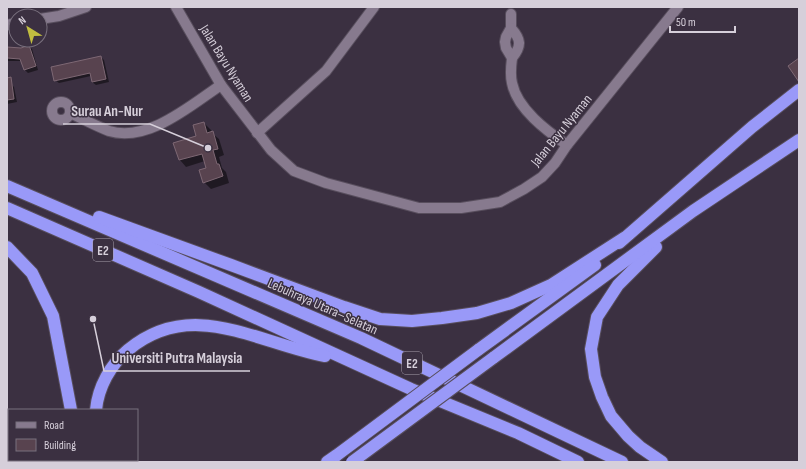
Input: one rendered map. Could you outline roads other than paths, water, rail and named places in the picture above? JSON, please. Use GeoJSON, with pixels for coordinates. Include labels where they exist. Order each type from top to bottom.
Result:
{"type":"FeatureCollection","features":[{"type":"Feature","properties":{"kind":"highway"},"geometry":{"type":"LineString","coordinates":[[332,459],[591,268],[752,127],[799,90]]}},
{"type":"Feature","properties":{"kind":"highway"},"geometry":{"type":"LineString","coordinates":[[352,462],[693,212],[799,140]]}},
{"type":"Feature","properties":{"kind":"highway"},"geometry":{"type":"LineString","coordinates":[[7,186],[141,232],[380,319],[412,320],[442,318],[477,313],[511,303],[551,285],[624,238]]}},
{"type":"Feature","properties":{"kind":"highway","name":"Lebuhraya Utara–Selatan"},"geometry":{"type":"LineString","coordinates":[[7,186],[361,338],[622,462]]}},
{"type":"Feature","properties":{"kind":"highway","name":"E2"},"geometry":{"type":"LineString","coordinates":[[7,208],[199,292],[347,361],[518,433],[578,462]]}},
{"type":"Feature","properties":{"kind":"highway"},"geometry":{"type":"LineString","coordinates":[[662,462],[640,447],[628,436],[611,416],[595,377],[591,349],[597,317],[618,285],[693,212]]}},
{"type":"Feature","properties":{"kind":"highway"},"geometry":{"type":"LineString","coordinates":[[7,247],[32,273],[53,316],[71,409]]}},
{"type":"Feature","properties":{"kind":"highway"},"geometry":{"type":"LineString","coordinates":[[96,409],[101,389],[108,373],[120,356],[135,344],[153,334],[183,325],[195,324],[218,326],[322,356],[347,361]]}},
{"type":"Feature","properties":{"kind":"street"},"geometry":{"type":"LineString","coordinates":[[48,18],[59,16],[86,7]]}},
{"type":"Feature","properties":{"kind":"street","name":"Jalan Bayu Nyaman"},"geometry":{"type":"LineString","coordinates":[[176,7],[221,85],[271,150],[294,171],[326,183],[419,208],[461,208],[500,202],[542,177],[555,163],[678,7]]}},
{"type":"Feature","properties":{"kind":"street"},"geometry":{"type":"LineString","coordinates":[[257,133],[326,71],[374,7]]}},
{"type":"Feature","properties":{"kind":"street"},"geometry":{"type":"LineString","coordinates":[[511,14],[511,28],[505,42],[506,48],[512,58],[513,88],[524,107],[545,130],[567,146]]}},
{"type":"Feature","properties":{"kind":"street"},"geometry":{"type":"LineString","coordinates":[[511,28],[520,40],[516,53],[512,58]]}},
{"type":"Feature","properties":{"kind":"street"},"geometry":{"type":"LineString","coordinates":[[70,113],[110,131],[125,133],[142,132],[169,120],[221,85]]}},
{"type":"Feature","properties":{"kind":"place","name":"Surau An-Nur"},"geometry":{"type":"Point","coordinates":[208,148]}},
{"type":"Feature","properties":{"kind":"place","name":"Universiti Putra Malaysia"},"geometry":{"type":"Point","coordinates":[93,319]}}]}
